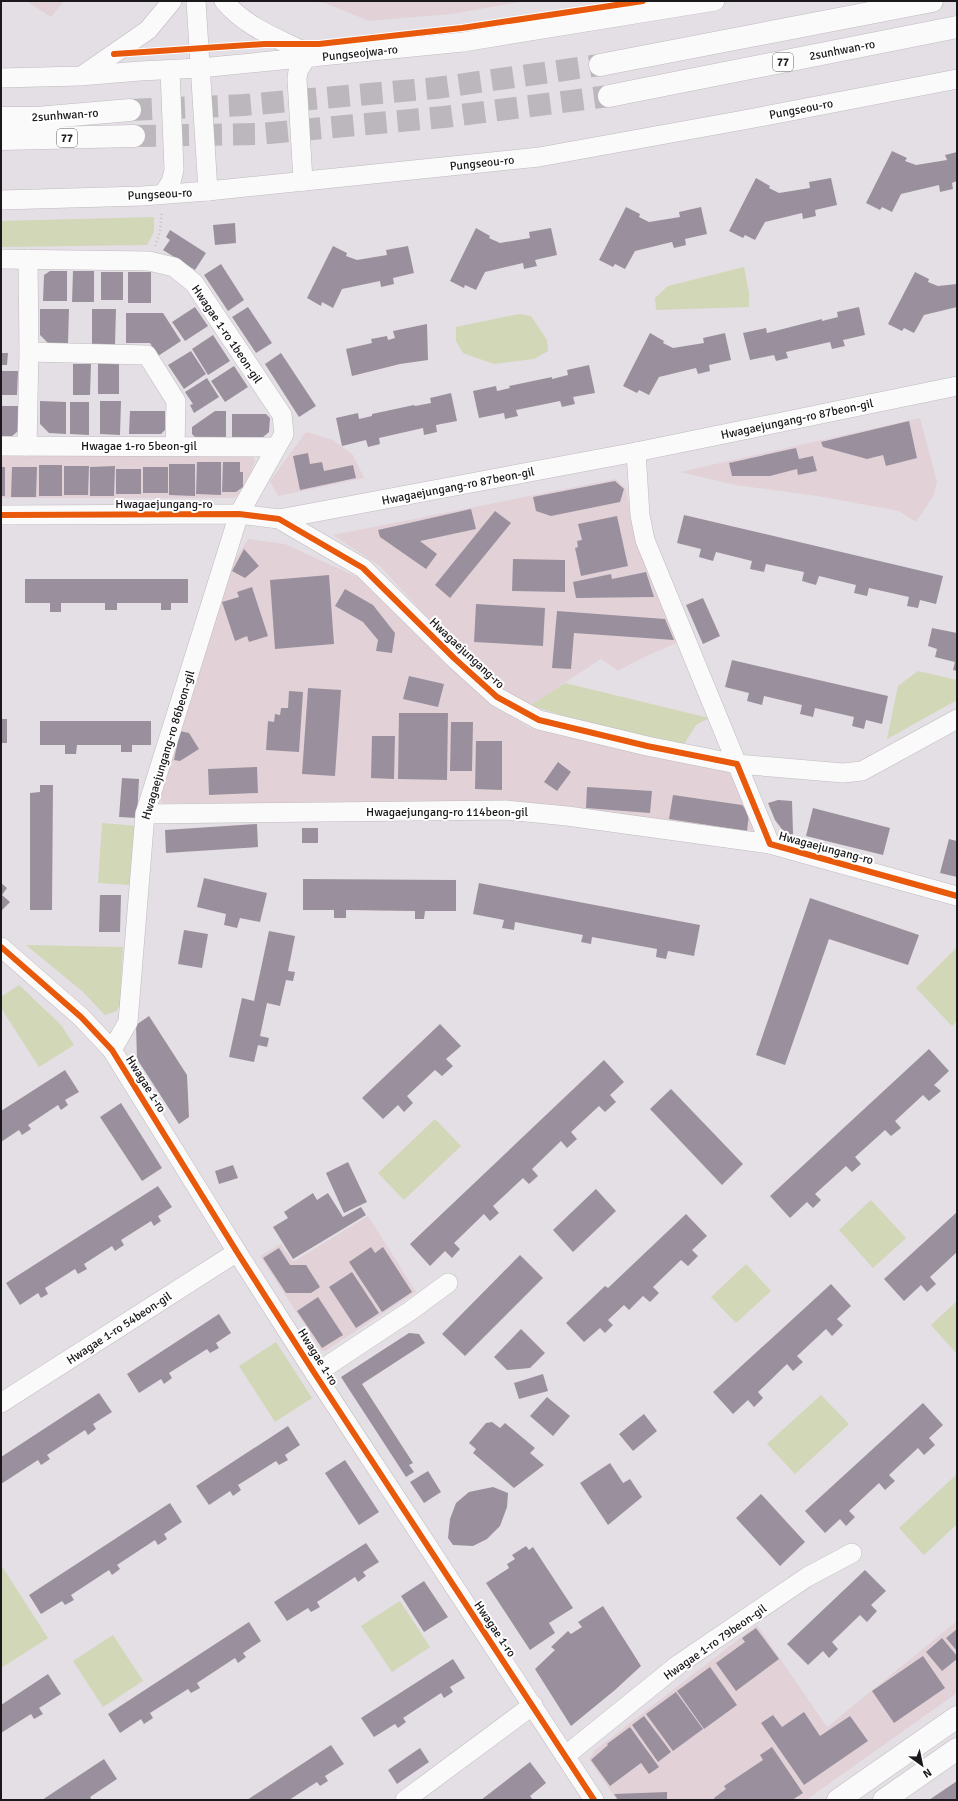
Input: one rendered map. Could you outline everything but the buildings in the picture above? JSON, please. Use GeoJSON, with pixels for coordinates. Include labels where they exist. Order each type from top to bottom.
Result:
{"type":"FeatureCollection","features":[{"type":"Feature","properties":{"kind":"main road"},"geometry":{"type":"LineString","coordinates":[[600,65],[932,1]]}},
{"type":"Feature","properties":{"kind":"main road","name":"2sunhwan-ro"},"geometry":{"type":"LineString","coordinates":[[609,96],[957,26]]}},
{"type":"Feature","properties":{"kind":"main road","name":"2sunhwan-ro"},"geometry":{"type":"LineString","coordinates":[[1,118],[60,116],[130,110]]}},
{"type":"Feature","properties":{"kind":"main road","name":"2sunhwan-ro"},"geometry":{"type":"LineString","coordinates":[[1,139],[134,136]]}},
{"type":"Feature","properties":{"kind":"main road"},"geometry":{"type":"LineString","coordinates":[[838,1800],[957,1717]]}},
{"type":"Feature","properties":{"kind":"main road"},"geometry":{"type":"LineString","coordinates":[[884,1800],[956,1751]]}},
{"type":"Feature","properties":{"kind":"street"},"geometry":{"type":"LineString","coordinates":[[80,76],[148,30],[172,1]]}},
{"type":"Feature","properties":{"kind":"street"},"geometry":{"type":"LineString","coordinates":[[196,1],[208,191]]}},
{"type":"Feature","properties":{"kind":"street"},"geometry":{"type":"LineString","coordinates":[[224,1],[231,9],[255,28],[310,58],[298,71],[297,79],[303,182]]}},
{"type":"Feature","properties":{"kind":"street","name":"Pungseojwa-ro"},"geometry":{"type":"LineString","coordinates":[[1,78],[80,76],[200,68],[463,42],[715,1]]}},
{"type":"Feature","properties":{"kind":"street"},"geometry":{"type":"LineString","coordinates":[[162,203],[171,182],[174,170],[170,70]]}},
{"type":"Feature","properties":{"kind":"street","name":"Pungseou-ro"},"geometry":{"type":"LineString","coordinates":[[1,200],[162,203],[208,191],[539,157],[957,79]]}},
{"type":"Feature","properties":{"kind":"street","name":"Hwagae 1-ro 1beon-gil"},"geometry":{"type":"LineString","coordinates":[[1,259],[149,261],[174,267],[194,283],[282,415],[284,434],[239,514]]}},
{"type":"Feature","properties":{"kind":"street"},"geometry":{"type":"LineString","coordinates":[[27,446],[29,352],[28,259]]}},
{"type":"Feature","properties":{"kind":"street"},"geometry":{"type":"LineString","coordinates":[[29,352],[147,355],[176,401],[175,446]]}},
{"type":"Feature","properties":{"kind":"street","name":"Hwagaejungang-ro 87beon-gil"},"geometry":{"type":"LineString","coordinates":[[280,519],[636,452],[957,386]]}},
{"type":"Feature","properties":{"kind":"street","name":"Hwagae 1-ro 5beon-gil"},"geometry":{"type":"LineString","coordinates":[[1,446],[276,447]]}},
{"type":"Feature","properties":{"kind":"street"},"geometry":{"type":"LineString","coordinates":[[636,452],[640,515],[645,540],[737,764],[843,773],[862,771],[957,718]]}},
{"type":"Feature","properties":{"kind":"street","name":"Hwagaejungang-ro"},"geometry":{"type":"LineString","coordinates":[[1,515],[239,514],[280,519],[363,568],[454,658],[497,697],[539,720],[647,746],[737,764],[770,844],[957,896]]}},
{"type":"Feature","properties":{"kind":"street","name":"Hwagaejungang-ro 86beon-gil"},"geometry":{"type":"LineString","coordinates":[[112,1050],[128,1022],[146,814],[239,514]]}},
{"type":"Feature","properties":{"kind":"street","name":"Hwagaejungang-ro 114beon-gil"},"geometry":{"type":"LineString","coordinates":[[146,814],[506,810],[567,816],[770,844]]}},
{"type":"Feature","properties":{"kind":"street","name":"Hwagae 1-ro"},"geometry":{"type":"LineString","coordinates":[[1,947],[81,1017],[112,1050],[237,1252],[315,1374],[594,1800]]}},
{"type":"Feature","properties":{"kind":"street","name":"Hwagae 1-ro 54beon-gil"},"geometry":{"type":"LineString","coordinates":[[1,1404],[237,1252]]}},
{"type":"Feature","properties":{"kind":"street","name":"Hwagae 1-ro"},"geometry":{"type":"LineString","coordinates":[[315,1374],[410,1311],[448,1283]]}},
{"type":"Feature","properties":{"kind":"street","name":"Hwagae 1-ro 79beon-gil"},"geometry":{"type":"LineString","coordinates":[[565,1756],[679,1664],[807,1577],[852,1554]]}},
{"type":"Feature","properties":{"kind":"street"},"geometry":{"type":"LineString","coordinates":[[405,1800],[533,1705]]}},
{"type":"Feature","properties":{"kind":"path"},"geometry":{"type":"LineString","coordinates":[[149,261],[160,232],[162,203]]}},
{"type":"Feature","properties":{"kind":"shaded area"},"geometry":{"type":"Polygon","coordinates":[[[26,1],[64,1],[51,17],[26,1]]]}},
{"type":"Feature","properties":{"kind":"shaded area"},"geometry":{"type":"Polygon","coordinates":[[[311,1],[526,1],[451,14],[369,21],[325,3],[311,1]]]}},
{"type":"Feature","properties":{"kind":"shaded area"},"geometry":{"type":"Polygon","coordinates":[[[920,418],[937,482],[934,495],[916,522],[899,511],[817,496],[735,485],[680,472],[920,418]]]}},
{"type":"Feature","properties":{"kind":"shaded area"},"geometry":{"type":"Polygon","coordinates":[[[306,432],[333,440],[353,455],[364,478],[278,496],[270,481],[306,432]]]}},
{"type":"Feature","properties":{"kind":"shaded area"},"geometry":{"type":"Polygon","coordinates":[[[1,453],[252,455],[255,461],[245,488],[234,498],[1,498],[1,453]]]}},
{"type":"Feature","properties":{"kind":"shaded area"},"geometry":{"type":"Polygon","coordinates":[[[616,479],[626,489],[636,544],[679,642],[642,658],[618,671],[601,659],[531,705],[501,690],[459,653],[381,567],[333,535],[616,479]]]}},
{"type":"Feature","properties":{"kind":"shaded area"},"geometry":{"type":"Polygon","coordinates":[[[248,539],[285,544],[364,580],[491,704],[528,727],[728,771],[754,818],[752,834],[539,805],[162,803],[158,794],[229,569],[248,539]]]}},
{"type":"Feature","properties":{"kind":"shaded area"},"geometry":{"type":"Polygon","coordinates":[[[368,1216],[416,1292],[325,1351],[321,1350],[260,1256],[281,1244],[293,1262],[368,1216]]]}},
{"type":"Feature","properties":{"kind":"shaded area"},"geometry":{"type":"Polygon","coordinates":[[[957,1621],[957,1693],[806,1800],[617,1800],[589,1759],[595,1750],[757,1625],[827,1727],[957,1621]]]}},
{"type":"Feature","properties":{"kind":"green space"},"geometry":{"type":"Polygon","coordinates":[[[154,217],[154,232],[147,245],[1,247],[1,221],[154,217]]]}},
{"type":"Feature","properties":{"kind":"green space"},"geometry":{"type":"Polygon","coordinates":[[[744,267],[749,293],[749,307],[656,310],[655,298],[668,286],[744,267]]]}},
{"type":"Feature","properties":{"kind":"green space"},"geometry":{"type":"Polygon","coordinates":[[[519,314],[531,316],[547,340],[548,351],[534,359],[494,364],[463,353],[456,341],[456,327],[519,314]]]}},
{"type":"Feature","properties":{"kind":"green space"},"geometry":{"type":"Polygon","coordinates":[[[918,671],[957,680],[957,700],[887,739],[898,686],[918,671]]]}},
{"type":"Feature","properties":{"kind":"green space"},"geometry":{"type":"Polygon","coordinates":[[[565,683],[709,718],[696,725],[684,744],[603,730],[531,705],[565,683]]]}},
{"type":"Feature","properties":{"kind":"green space"},"geometry":{"type":"Polygon","coordinates":[[[102,823],[138,826],[130,885],[98,883],[102,823]]]}},
{"type":"Feature","properties":{"kind":"green space"},"geometry":{"type":"Polygon","coordinates":[[[26,945],[123,947],[120,1006],[116,1011],[105,1015],[82,991],[26,945]]]}},
{"type":"Feature","properties":{"kind":"green space"},"geometry":{"type":"Polygon","coordinates":[[[957,947],[957,1021],[952,1026],[916,988],[957,947]]]}},
{"type":"Feature","properties":{"kind":"green space"},"geometry":{"type":"Polygon","coordinates":[[[19,985],[61,1025],[74,1045],[39,1067],[1,1008],[1,997],[19,985]]]}},
{"type":"Feature","properties":{"kind":"green space"},"geometry":{"type":"Polygon","coordinates":[[[435,1119],[461,1146],[404,1200],[378,1173],[435,1119]]]}},
{"type":"Feature","properties":{"kind":"green space"},"geometry":{"type":"Polygon","coordinates":[[[871,1200],[906,1238],[873,1268],[839,1230],[871,1200]]]}},
{"type":"Feature","properties":{"kind":"green space"},"geometry":{"type":"Polygon","coordinates":[[[746,1264],[771,1291],[736,1323],[711,1297],[746,1264]]]}},
{"type":"Feature","properties":{"kind":"green space"},"geometry":{"type":"Polygon","coordinates":[[[957,1301],[957,1354],[931,1325],[957,1301]]]}},
{"type":"Feature","properties":{"kind":"green space"},"geometry":{"type":"Polygon","coordinates":[[[276,1342],[312,1398],[275,1422],[239,1366],[276,1342]]]}},
{"type":"Feature","properties":{"kind":"green space"},"geometry":{"type":"Polygon","coordinates":[[[821,1395],[849,1424],[795,1474],[767,1444],[821,1395]]]}},
{"type":"Feature","properties":{"kind":"green space"},"geometry":{"type":"Polygon","coordinates":[[[957,1474],[957,1524],[924,1555],[899,1528],[957,1474]]]}},
{"type":"Feature","properties":{"kind":"green space"},"geometry":{"type":"Polygon","coordinates":[[[1,1565],[48,1638],[1,1668],[1,1565]]]}},
{"type":"Feature","properties":{"kind":"green space"},"geometry":{"type":"Polygon","coordinates":[[[400,1601],[430,1647],[392,1672],[361,1626],[400,1601]]]}},
{"type":"Feature","properties":{"kind":"green space"},"geometry":{"type":"Polygon","coordinates":[[[113,1635],[143,1681],[103,1707],[73,1661],[113,1635]]]}},
{"type":"Feature","properties":{"kind":"tunnel"},"geometry":{"type":"LineString","coordinates":[[130,110],[244,105],[436,88],[600,65]]}},
{"type":"Feature","properties":{"kind":"tunnel"},"geometry":{"type":"LineString","coordinates":[[134,136],[259,134],[444,117],[609,96]]}},
{"type":"Feature","properties":{"kind":"cycle path"},"geometry":{"type":"LineString","coordinates":[[114,54],[264,44],[319,44],[462,28],[643,1]]}},
{"type":"Feature","properties":{"kind":"cycle path"},"geometry":{"type":"LineString","coordinates":[[1,515],[239,514],[279,519],[363,568],[454,658],[497,697],[539,720],[647,746],[737,764],[770,844],[957,896]]}},
{"type":"Feature","properties":{"kind":"cycle path"},"geometry":{"type":"LineString","coordinates":[[1,947],[81,1017],[112,1050],[237,1252],[315,1374],[594,1800]]}}]}
